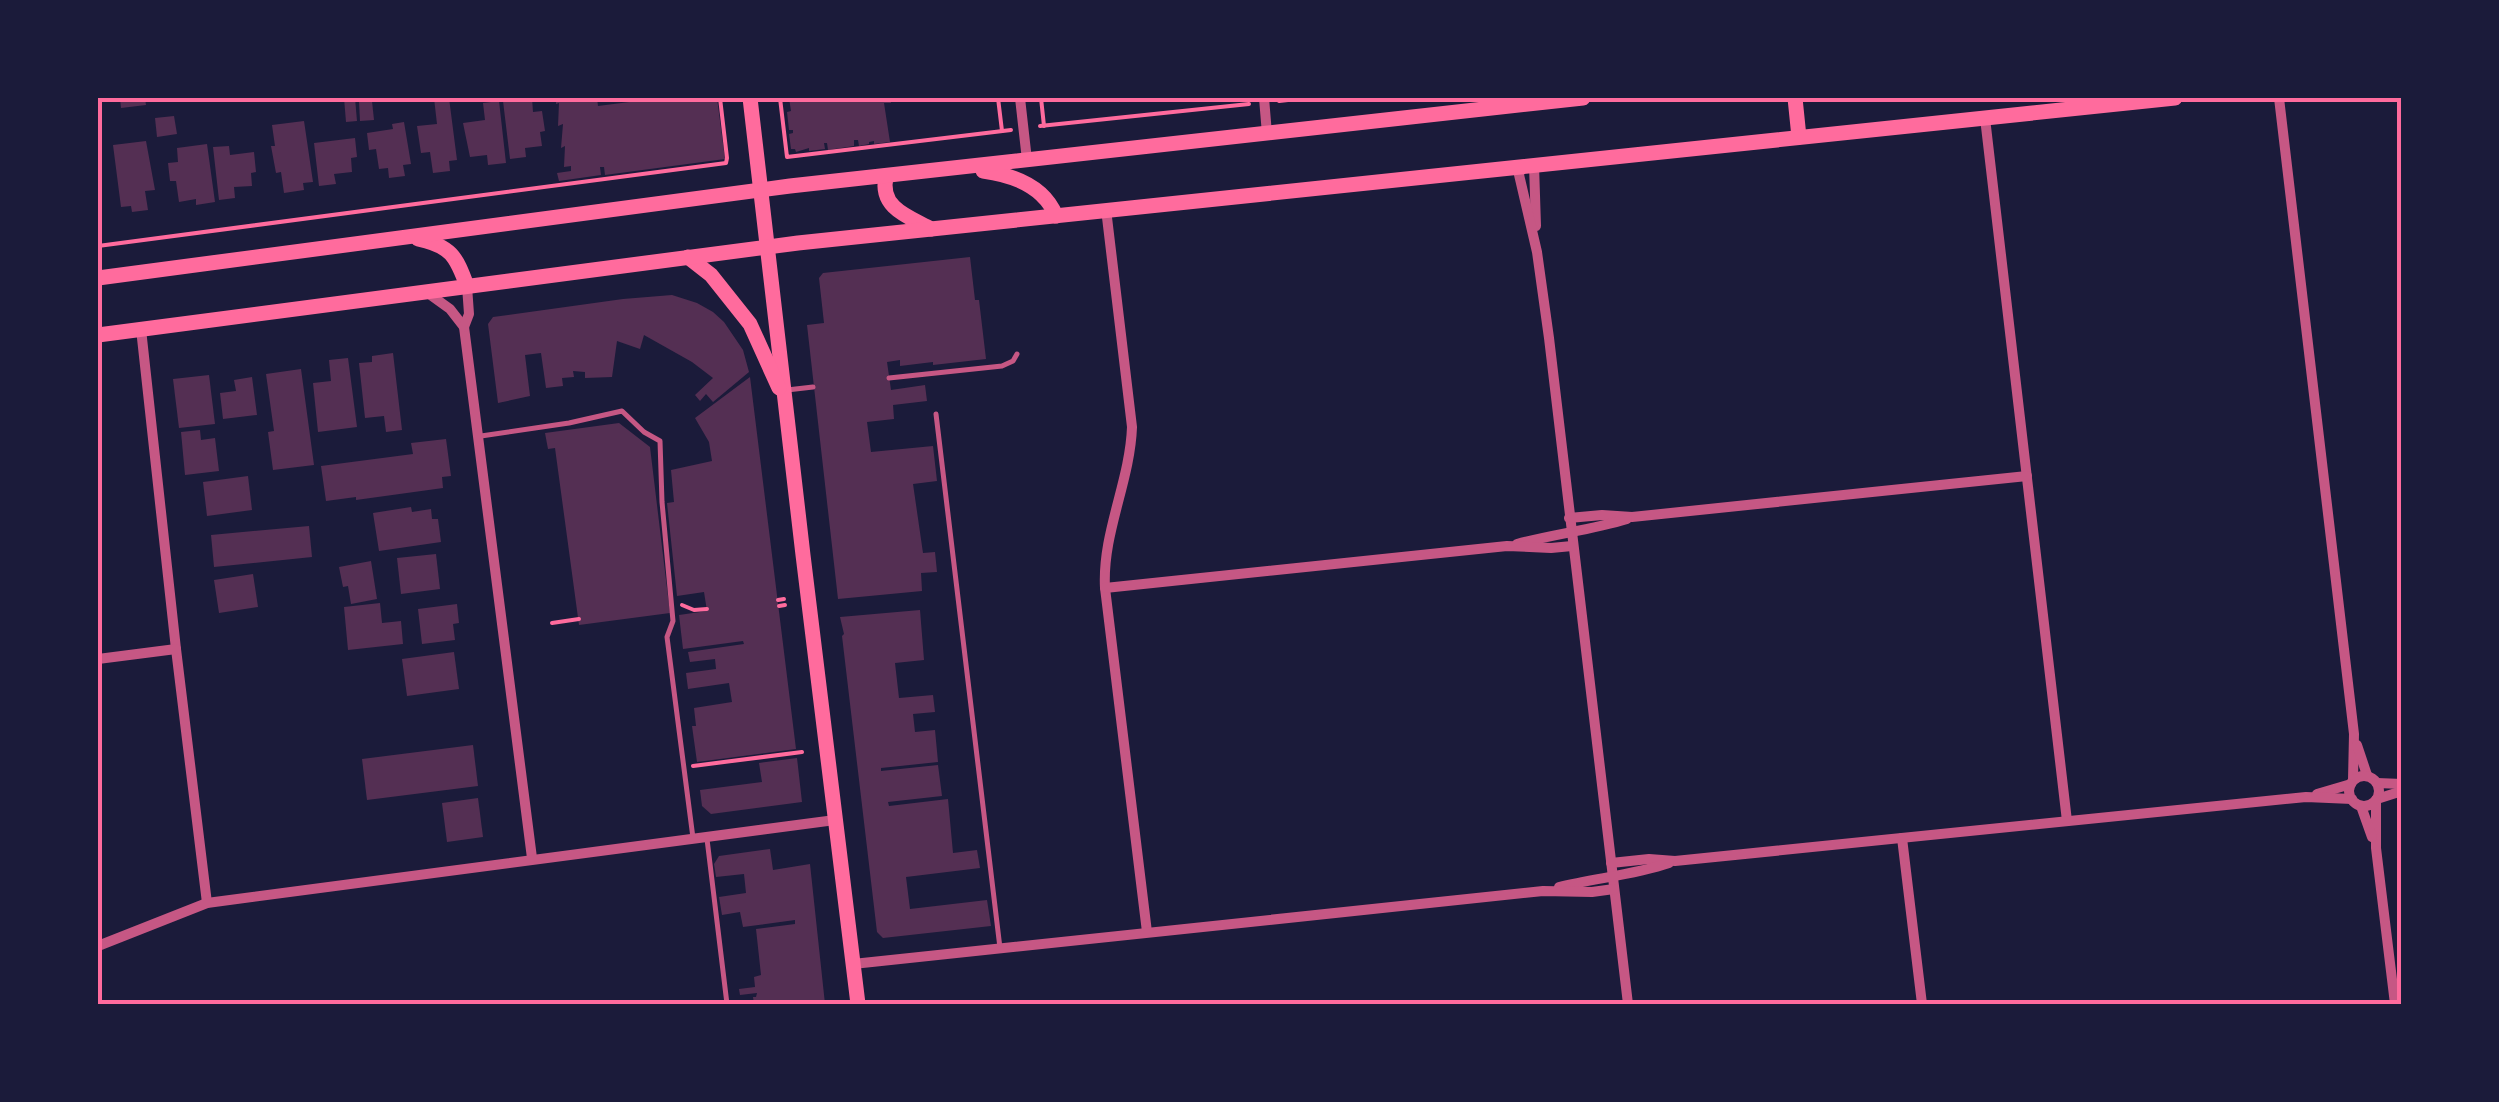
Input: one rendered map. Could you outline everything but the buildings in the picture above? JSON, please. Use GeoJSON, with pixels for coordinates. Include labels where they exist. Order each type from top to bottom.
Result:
{"type":"FeatureCollection","features":[{"type":"Feature","properties":{"kind":"main road"},"geometry":{"type":"LineString","coordinates":[[750,98],[858,1004]]}},
{"type":"Feature","properties":{"kind":"main road"},"geometry":{"type":"LineString","coordinates":[[98,278],[761,190],[1583,98]]}},
{"type":"Feature","properties":{"kind":"main road"},"geometry":{"type":"LineString","coordinates":[[1795,98],[1799,136]]}},
{"type":"Feature","properties":{"kind":"main road"},"geometry":{"type":"LineString","coordinates":[[98,334],[932,228],[2175,98]]}},
{"type":"Feature","properties":{"kind":"main road"},"geometry":{"type":"LineString","coordinates":[[949,170],[1003,174],[1019,180],[1046,196],[1056,216]]}},
{"type":"Feature","properties":{"kind":"main road"},"geometry":{"type":"LineString","coordinates":[[886,177],[885,194],[892,207],[932,228]]}},
{"type":"Feature","properties":{"kind":"main road"},"geometry":{"type":"LineString","coordinates":[[404,236],[447,249],[456,259],[467,286]]}},
{"type":"Feature","properties":{"kind":"main road"},"geometry":{"type":"LineString","coordinates":[[688,257],[711,275],[750,324],[784,396]]}},
{"type":"Feature","properties":{"kind":"street"},"geometry":{"type":"LineString","coordinates":[[1020,98],[1027,160]]}},
{"type":"Feature","properties":{"kind":"street"},"geometry":{"type":"LineString","coordinates":[[2279,98],[2354,734],[2350,794],[2376,848]]}},
{"type":"Feature","properties":{"kind":"street"},"geometry":{"type":"LineString","coordinates":[[1264,100],[1267,134]]}},
{"type":"Feature","properties":{"kind":"street"},"geometry":{"type":"LineString","coordinates":[[1985,118],[2067,821]]}},
{"type":"Feature","properties":{"kind":"street"},"geometry":{"type":"LineString","coordinates":[[1534,164],[1536,252],[1628,1004]]}},
{"type":"Feature","properties":{"kind":"street"},"geometry":{"type":"LineString","coordinates":[[1516,166],[1536,252]]}},
{"type":"Feature","properties":{"kind":"street"},"geometry":{"type":"LineString","coordinates":[[1106,210],[1132,427],[1105,559],[1105,588],[1147,932]]}},
{"type":"Feature","properties":{"kind":"street"},"geometry":{"type":"LineString","coordinates":[[467,286],[469,314],[464,327],[532,858]]}},
{"type":"Feature","properties":{"kind":"street"},"geometry":{"type":"LineString","coordinates":[[425,291],[450,309],[464,327]]}},
{"type":"Feature","properties":{"kind":"street"},"geometry":{"type":"LineString","coordinates":[[142,329],[206,903]]}},
{"type":"Feature","properties":{"kind":"street"},"geometry":{"type":"LineString","coordinates":[[1569,518],[1632,517],[2027,476]]}},
{"type":"Feature","properties":{"kind":"street"},"geometry":{"type":"LineString","coordinates":[[1105,588],[1506,546],[1602,527],[1632,517]]}},
{"type":"Feature","properties":{"kind":"street"},"geometry":{"type":"LineString","coordinates":[[1506,546],[1572,546]]}},
{"type":"Feature","properties":{"kind":"street"},"geometry":{"type":"LineString","coordinates":[[98,659],[176,648]]}},
{"type":"Feature","properties":{"kind":"street"},"geometry":{"type":"LineString","coordinates":[[2354,734],[2380,791],[2376,848],[2395,1004]]}},
{"type":"Feature","properties":{"kind":"street"},"geometry":{"type":"LineString","coordinates":[[2306,797],[2372,779],[2402,787]]}},
{"type":"Feature","properties":{"kind":"street"},"geometry":{"type":"LineString","coordinates":[[1543,891],[1649,859],[1675,861],[2306,797],[2370,805],[2402,787]]}},
{"type":"Feature","properties":{"kind":"street"},"geometry":{"type":"LineString","coordinates":[[98,946],[206,903],[835,820]]}},
{"type":"Feature","properties":{"kind":"street"},"geometry":{"type":"LineString","coordinates":[[1902,838],[1922,1004]]}},
{"type":"Feature","properties":{"kind":"street"},"geometry":{"type":"LineString","coordinates":[[852,964],[1543,891],[1614,890]]}},
{"type":"Feature","properties":{"kind":"lane"},"geometry":{"type":"LineString","coordinates":[[889,378],[1002,366],[1017,354]]}},
{"type":"Feature","properties":{"kind":"lane"},"geometry":{"type":"LineString","coordinates":[[784,396],[814,387]]}},
{"type":"Feature","properties":{"kind":"lane"},"geometry":{"type":"LineString","coordinates":[[478,437],[622,411],[660,441],[673,621],[667,637],[693,838]]}},
{"type":"Feature","properties":{"kind":"lane"},"geometry":{"type":"LineString","coordinates":[[936,414],[1000,949]]}},
{"type":"Feature","properties":{"kind":"lane"},"geometry":{"type":"LineString","coordinates":[[707,836],[728,1004]]}},
{"type":"Feature","properties":{"kind":"path"},"geometry":{"type":"LineString","coordinates":[[98,246],[726,163],[720,98]]}},
{"type":"Feature","properties":{"kind":"path"},"geometry":{"type":"LineString","coordinates":[[780,98],[787,157],[1306,98]]}},
{"type":"Feature","properties":{"kind":"path"},"geometry":{"type":"LineString","coordinates":[[998,98],[1002,131]]}},
{"type":"Feature","properties":{"kind":"path"},"geometry":{"type":"LineString","coordinates":[[1040,98],[1044,126]]}},
{"type":"Feature","properties":{"kind":"path"},"geometry":{"type":"LineString","coordinates":[[1242,98],[1243,105]]}},
{"type":"Feature","properties":{"kind":"path"},"geometry":{"type":"LineString","coordinates":[[672,603],[694,610],[707,608]]}},
{"type":"Feature","properties":{"kind":"path"},"geometry":{"type":"LineString","coordinates":[[552,622],[579,619]]}},
{"type":"Feature","properties":{"kind":"path"},"geometry":{"type":"LineString","coordinates":[[684,768],[802,752]]}}]}
